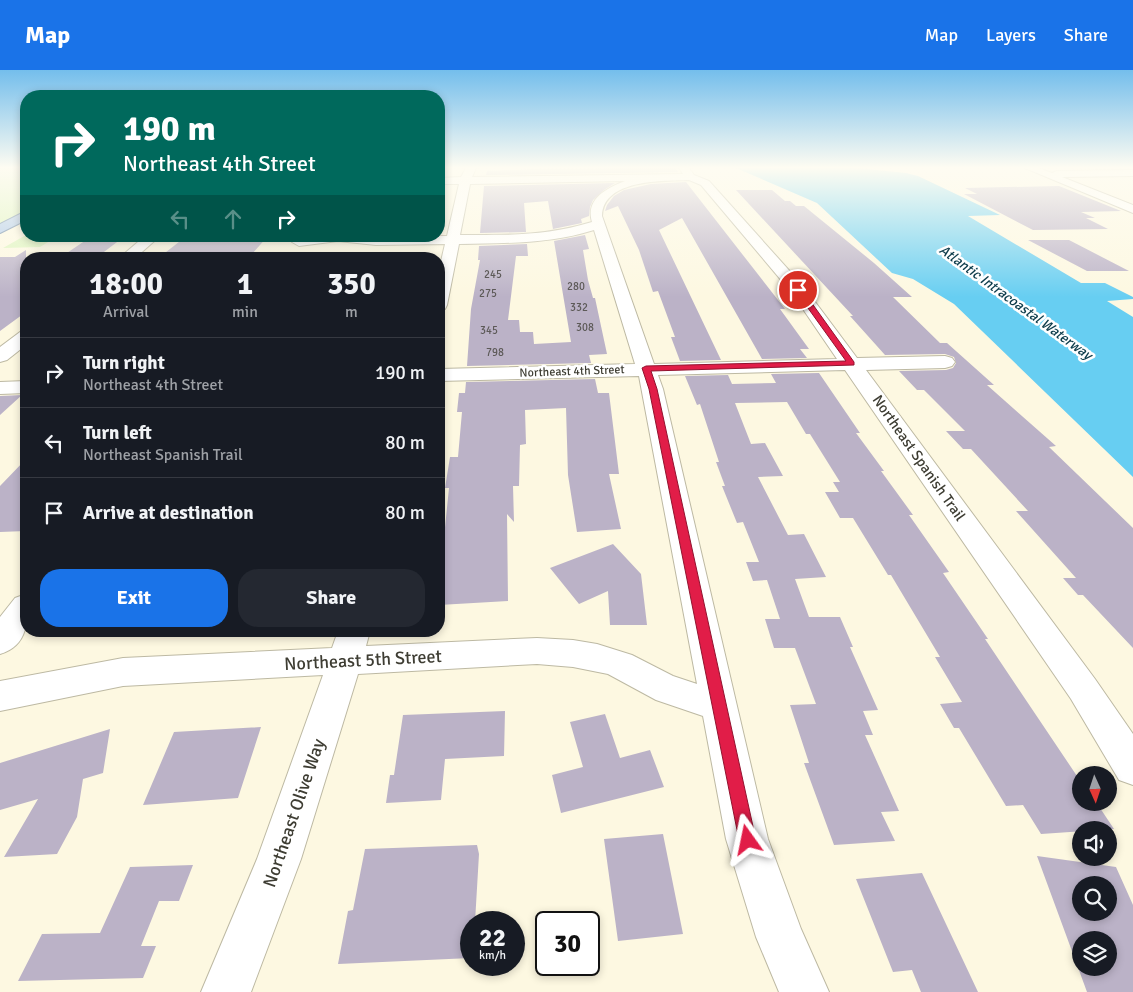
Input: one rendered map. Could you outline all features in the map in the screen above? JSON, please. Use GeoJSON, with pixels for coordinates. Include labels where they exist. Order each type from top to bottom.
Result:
{"type":"FeatureCollection","features":[{"type":"Feature","properties":{"kind":"main road"},"geometry":{"type":"LineString","coordinates":[[0,228],[20,218]]}},
{"type":"Feature","properties":{"kind":"street"},"geometry":{"type":"LineString","coordinates":[[445,275],[458,211]]}},
{"type":"Feature","properties":{"kind":"street"},"geometry":{"type":"LineString","coordinates":[[595,211],[653,389],[748,840],[780,937],[804,992]]}},
{"type":"Feature","properties":{"kind":"street","name":"Northeast Spanish Trail"},"geometry":{"type":"LineString","coordinates":[[729,211],[798,290],[1083,689],[1133,767]]}},
{"type":"Feature","properties":{"kind":"street"},"geometry":{"type":"LineString","coordinates":[[445,240],[549,237],[567,234],[598,224]]}},
{"type":"Feature","properties":{"kind":"street"},"geometry":{"type":"LineString","coordinates":[[134,252],[146,242]]}},
{"type":"Feature","properties":{"kind":"street"},"geometry":{"type":"LineString","coordinates":[[0,356],[20,341]]}},
{"type":"Feature","properties":{"kind":"street","name":"Northeast 4th Street"},"geometry":{"type":"LineString","coordinates":[[445,374],[945,362]]}},
{"type":"Feature","properties":{"kind":"street"},"geometry":{"type":"LineString","coordinates":[[0,388],[20,387]]}},
{"type":"Feature","properties":{"kind":"street"},"geometry":{"type":"LineString","coordinates":[[0,641],[20,614]]}},
{"type":"Feature","properties":{"kind":"street","name":"Northeast 5th Street"},"geometry":{"type":"LineString","coordinates":[[0,696],[123,672],[350,646],[568,652],[600,658],[630,668],[659,685],[688,698],[719,705]]}},
{"type":"Feature","properties":{"kind":"street","name":"Northeast Olive Way"},"geometry":{"type":"LineString","coordinates":[[226,992],[246,947],[300,801],[350,646]]}},
{"type":"Feature","properties":{"kind":"green space"},"geometry":{"type":"Polygon","coordinates":[[[0,211],[20,211],[20,214],[0,224],[0,211]]]}},
{"type":"Feature","properties":{"kind":"green space"},"geometry":{"type":"Polygon","coordinates":[[[20,238],[20,242],[48,242],[40,247],[3,248],[20,238]]]}},
{"type":"Feature","properties":{"kind":"water","name":"Atlantic Intracoastal Waterway"},"geometry":{"type":"Polygon","coordinates":[[[826,211],[992,211],[1000,215],[968,216],[1081,283],[1105,283],[1133,297],[1133,299],[1107,301],[1133,317],[1133,477],[954,304],[913,279],[892,273],[826,211]]]}},
{"type":"Feature","properties":{"kind":"building"},"geometry":{"type":"Polygon","coordinates":[[[482,211],[525,211],[526,232],[480,233],[482,211]]]}},
{"type":"Feature","properties":{"kind":"building"},"geometry":{"type":"Polygon","coordinates":[[[550,211],[590,211],[589,216],[581,219],[582,223],[553,229],[550,211]]]}},
{"type":"Feature","properties":{"kind":"building"},"geometry":{"type":"Polygon","coordinates":[[[620,211],[709,211],[785,309],[780,309],[809,349],[800,349],[807,358],[762,359],[682,218],[659,230],[721,360],[680,361],[671,337],[675,337],[658,291],[653,292],[639,250],[620,211]]]}},
{"type":"Feature","properties":{"kind":"building"},"geometry":{"type":"Polygon","coordinates":[[[756,211],[810,211],[874,263],[912,297],[893,297],[940,343],[947,343],[994,385],[987,385],[1056,446],[1049,447],[1133,528],[1133,648],[1083,595],[1078,595],[1063,578],[1076,578],[1016,511],[1028,511],[971,449],[963,449],[946,431],[965,431],[924,390],[917,390],[899,371],[946,370],[953,368],[956,363],[954,357],[945,354],[885,355],[850,316],[853,316],[756,211]]]}},
{"type":"Feature","properties":{"kind":"building"},"geometry":{"type":"Polygon","coordinates":[[[997,211],[1120,211],[1081,212],[1095,218],[1086,218],[1108,229],[1033,230],[997,211]]]}},
{"type":"Feature","properties":{"kind":"building"},"geometry":{"type":"Polygon","coordinates":[[[585,235],[589,249],[583,250],[588,280],[593,298],[595,298],[607,354],[589,355],[591,363],[467,366],[471,309],[480,260],[478,260],[479,246],[527,244],[528,256],[516,256],[508,320],[519,320],[520,332],[533,332],[534,344],[571,342],[554,241],[585,235]]]}},
{"type":"Feature","properties":{"kind":"building"},"geometry":{"type":"Polygon","coordinates":[[[1028,240],[1069,240],[1129,271],[1087,271],[1028,240]]]}},
{"type":"Feature","properties":{"kind":"building"},"geometry":{"type":"Polygon","coordinates":[[[83,242],[117,242],[104,252],[68,252],[83,242]]]}},
{"type":"Feature","properties":{"kind":"building"},"geometry":{"type":"Polygon","coordinates":[[[179,242],[263,242],[254,252],[166,252],[179,242]]]}},
{"type":"Feature","properties":{"kind":"building"},"geometry":{"type":"Polygon","coordinates":[[[20,254],[20,316],[0,331],[0,257],[15,257],[20,254]]]}},
{"type":"Feature","properties":{"kind":"building"},"geometry":{"type":"Polygon","coordinates":[[[819,373],[860,433],[856,433],[884,471],[881,471],[913,515],[909,515],[949,572],[943,573],[988,639],[985,639],[1072,769],[1072,811],[1102,811],[1109,821],[1072,821],[1072,832],[1041,834],[1023,805],[1006,806],[959,728],[954,728],[940,704],[962,702],[935,657],[940,657],[891,575],[888,575],[853,518],[840,518],[825,492],[839,492],[833,482],[840,482],[810,434],[806,434],[787,402],[735,403],[751,444],[765,443],[783,476],[758,477],[788,535],[804,534],[826,577],[795,579],[809,617],[840,617],[853,647],[850,647],[878,710],[863,711],[873,735],[865,735],[899,811],[881,812],[895,841],[834,845],[804,763],[809,763],[790,705],[816,704],[795,648],[774,648],[765,619],[780,619],[767,580],[753,581],[746,562],[759,562],[743,522],[737,523],[722,486],[725,486],[716,462],[719,462],[700,404],[697,405],[685,376],[728,375],[732,384],[776,383],[771,374],[819,373]]]}},
{"type":"Feature","properties":{"kind":"building"},"geometry":{"type":"Polygon","coordinates":[[[595,379],[598,393],[609,393],[619,474],[609,474],[621,529],[577,532],[568,475],[566,408],[525,410],[526,444],[520,445],[519,486],[513,486],[514,522],[507,514],[508,601],[445,605],[445,528],[449,488],[445,488],[450,457],[458,457],[462,412],[457,412],[459,393],[465,393],[466,382],[595,379]]]}},
{"type":"Feature","properties":{"kind":"building"},"geometry":{"type":"Polygon","coordinates":[[[20,395],[0,415],[0,396],[20,395]]]}},
{"type":"Feature","properties":{"kind":"building"},"geometry":{"type":"Polygon","coordinates":[[[20,465],[20,531],[0,532],[0,486],[20,465]]]}},
{"type":"Feature","properties":{"kind":"building"},"geometry":{"type":"Polygon","coordinates":[[[613,544],[641,574],[647,625],[610,625],[608,591],[579,604],[550,568],[613,544]]]}},
{"type":"Feature","properties":{"kind":"building"},"geometry":{"type":"Polygon","coordinates":[[[505,711],[504,756],[445,759],[441,800],[386,803],[390,775],[394,775],[403,715],[505,711]]]}},
{"type":"Feature","properties":{"kind":"building"},"geometry":{"type":"Polygon","coordinates":[[[605,714],[620,758],[650,750],[664,787],[561,813],[552,775],[583,767],[570,722],[605,714]]]}},
{"type":"Feature","properties":{"kind":"building"},"geometry":{"type":"Polygon","coordinates":[[[261,727],[238,798],[143,805],[174,732],[261,727]]]}},
{"type":"Feature","properties":{"kind":"building"},"geometry":{"type":"Polygon","coordinates":[[[110,729],[103,773],[83,779],[77,817],[57,854],[4,857],[38,799],[0,810],[0,763],[110,729]]]}},
{"type":"Feature","properties":{"kind":"building"},"geometry":{"type":"Polygon","coordinates":[[[663,834],[683,934],[618,941],[604,839],[663,834]]]}},
{"type":"Feature","properties":{"kind":"building"},"geometry":{"type":"Polygon","coordinates":[[[477,845],[479,854],[476,911],[460,911],[460,958],[338,964],[348,911],[353,910],[365,849],[477,845]]]}},
{"type":"Feature","properties":{"kind":"building"},"geometry":{"type":"Polygon","coordinates":[[[1037,856],[1072,861],[1072,866],[1116,867],[1133,905],[1133,992],[1087,992],[1081,976],[1117,976],[1117,931],[1072,931],[1072,951],[1037,856]]]}},
{"type":"Feature","properties":{"kind":"building"},"geometry":{"type":"Polygon","coordinates":[[[193,865],[179,901],[159,901],[141,946],[156,946],[143,978],[18,981],[42,934],[100,933],[130,867],[193,865]]]}},
{"type":"Feature","properties":{"kind":"building"},"geometry":{"type":"Polygon","coordinates":[[[922,873],[978,992],[921,992],[912,970],[893,972],[856,879],[922,873]]]}},
{"type":"Feature","properties":{"kind":"route"},"geometry":{"type":"LineString","coordinates":[[748,840],[653,389],[646,368],[851,364],[798,290]]}}]}
